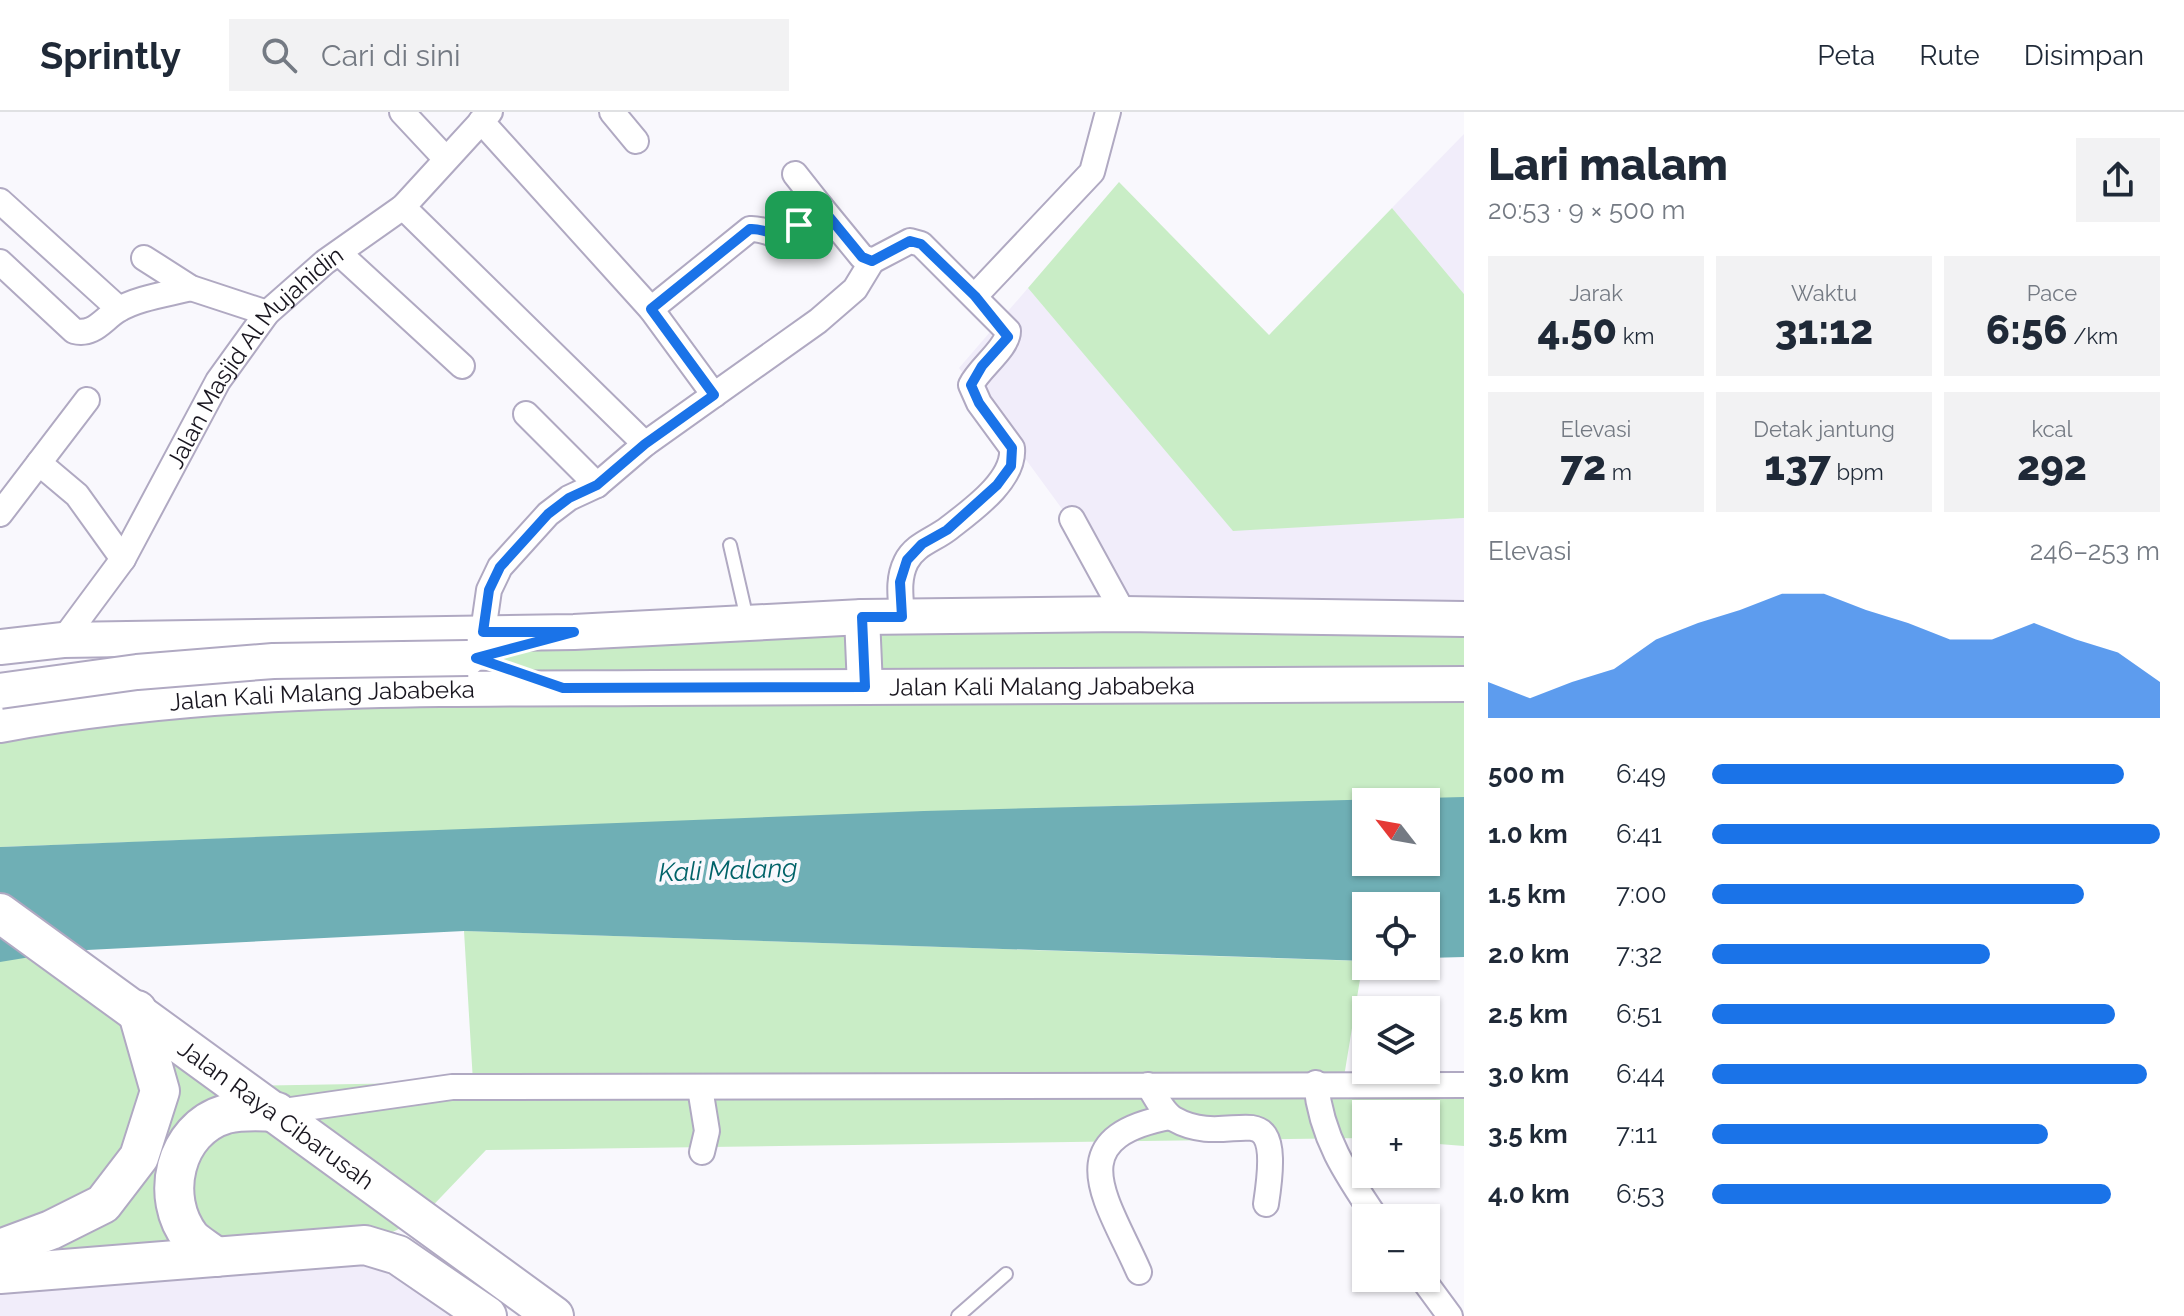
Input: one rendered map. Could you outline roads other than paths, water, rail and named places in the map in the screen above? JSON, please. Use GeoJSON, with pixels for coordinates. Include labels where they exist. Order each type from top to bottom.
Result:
{"type":"FeatureCollection","features":[{"type":"Feature","properties":{"kind":"main road"},"geometry":{"type":"LineString","coordinates":[[0,691],[137,672],[476,649],[574,632],[747,621],[1124,614],[1464,619]]}},
{"type":"Feature","properties":{"kind":"main road"},"geometry":{"type":"LineString","coordinates":[[862,617],[865,687]]}},
{"type":"Feature","properties":{"kind":"main road"},"geometry":{"type":"LineString","coordinates":[[63,640],[68,712]]}},
{"type":"Feature","properties":{"kind":"main road"},"geometry":{"type":"LineString","coordinates":[[0,647],[63,640],[476,649],[563,688]]}},
{"type":"Feature","properties":{"kind":"main road","name":"Jalan Kali Malang Jababeka"},"geometry":{"type":"LineString","coordinates":[[0,725],[68,712],[237,696],[563,688],[1464,684]]}},
{"type":"Feature","properties":{"kind":"main road","name":"Jalan Raya Cibarusah"},"geometry":{"type":"LineString","coordinates":[[0,913],[554,1316]]}},
{"type":"Feature","properties":{"kind":"main road"},"geometry":{"type":"LineString","coordinates":[[0,1249],[103,1204],[139,1157],[160,1091],[137,1010]]}},
{"type":"Feature","properties":{"kind":"main road"},"geometry":{"type":"LineString","coordinates":[[216,1257],[192,1239],[177,1213],[173,1183],[180,1154],[198,1130],[225,1115],[277,1112]]}},
{"type":"Feature","properties":{"kind":"main road"},"geometry":{"type":"LineString","coordinates":[[0,1274],[365,1245],[398,1255],[487,1316]]}},
{"type":"Feature","properties":{"kind":"street"},"geometry":{"type":"LineString","coordinates":[[402,112],[445,158]]}},
{"type":"Feature","properties":{"kind":"street"},"geometry":{"type":"LineString","coordinates":[[612,112],[636,141]]}},
{"type":"Feature","properties":{"kind":"street"},"geometry":{"type":"LineString","coordinates":[[975,296],[1092,172],[1108,112]]}},
{"type":"Feature","properties":{"kind":"street"},"geometry":{"type":"LineString","coordinates":[[486,117],[651,309],[714,395]]}},
{"type":"Feature","properties":{"kind":"street","name":"Jalan Masjid Al Mujahidin"},"geometry":{"type":"LineString","coordinates":[[63,640],[123,559],[218,381],[267,313],[325,262],[403,207],[486,117]]}},
{"type":"Feature","properties":{"kind":"street"},"geometry":{"type":"LineString","coordinates":[[795,174],[862,257],[872,261]]}},
{"type":"Feature","properties":{"kind":"street"},"geometry":{"type":"LineString","coordinates":[[0,201],[119,309]]}},
{"type":"Feature","properties":{"kind":"street"},"geometry":{"type":"LineString","coordinates":[[403,207],[645,444]]}},
{"type":"Feature","properties":{"kind":"street"},"geometry":{"type":"LineString","coordinates":[[651,309],[750,229],[764,228],[776,236],[786,236],[821,207]]}},
{"type":"Feature","properties":{"kind":"street"},"geometry":{"type":"LineString","coordinates":[[476,649],[489,590],[500,567],[548,514],[569,498],[597,485],[645,444],[843,300],[866,277],[872,261],[910,241],[921,244],[1008,331],[1006,341],[982,366],[971,385],[979,403],[1012,448],[1011,466],[984,496],[907,560],[900,582],[902,617]]}},
{"type":"Feature","properties":{"kind":"street"},"geometry":{"type":"LineString","coordinates":[[340,254],[462,366]]}},
{"type":"Feature","properties":{"kind":"street"},"geometry":{"type":"LineString","coordinates":[[144,258],[191,288],[267,313]]}},
{"type":"Feature","properties":{"kind":"street"},"geometry":{"type":"LineString","coordinates":[[0,262],[74,331],[82,333],[95,329],[119,309],[191,288]]}},
{"type":"Feature","properties":{"kind":"street"},"geometry":{"type":"LineString","coordinates":[[0,514],[87,400]]}},
{"type":"Feature","properties":{"kind":"street"},"geometry":{"type":"LineString","coordinates":[[526,414],[597,485]]}},
{"type":"Feature","properties":{"kind":"street"},"geometry":{"type":"LineString","coordinates":[[39,463],[77,495],[123,559]]}},
{"type":"Feature","properties":{"kind":"street"},"geometry":{"type":"LineString","coordinates":[[1072,519],[1124,614]]}},
{"type":"Feature","properties":{"kind":"street"},"geometry":{"type":"LineString","coordinates":[[1316,1083],[1319,1115],[1337,1162],[1366,1204]]}},
{"type":"Feature","properties":{"kind":"street"},"geometry":{"type":"LineString","coordinates":[[1148,1085],[1170,1117]]}},
{"type":"Feature","properties":{"kind":"street"},"geometry":{"type":"LineString","coordinates":[[277,1112],[452,1087],[1464,1085]]}},
{"type":"Feature","properties":{"kind":"street"},"geometry":{"type":"LineString","coordinates":[[700,1088],[707,1131],[702,1152]]}},
{"type":"Feature","properties":{"kind":"street"},"geometry":{"type":"LineString","coordinates":[[1139,1272],[1097,1178],[1101,1159],[1116,1137],[1138,1123],[1170,1117],[1209,1129],[1252,1126],[1262,1131],[1271,1144],[1266,1204]]}},
{"type":"Feature","properties":{"kind":"street"},"geometry":{"type":"LineString","coordinates":[[1432,1292],[1450,1316]]}},
{"type":"Feature","properties":{"kind":"lane"},"geometry":{"type":"LineString","coordinates":[[730,545],[747,621]]}},
{"type":"Feature","properties":{"kind":"lane"},"geometry":{"type":"LineString","coordinates":[[958,1316],[1006,1274]]}},
{"type":"Feature","properties":{"kind":"water","name":"Kali Malang"},"geometry":{"type":"Polygon","coordinates":[[[1464,797],[1464,957],[1440,958],[1440,892],[1352,892],[1352,961],[464,931],[67,951],[0,962],[0,847],[924,811],[1352,800],[1352,876],[1440,876],[1440,798],[1464,797]]]}}]}
